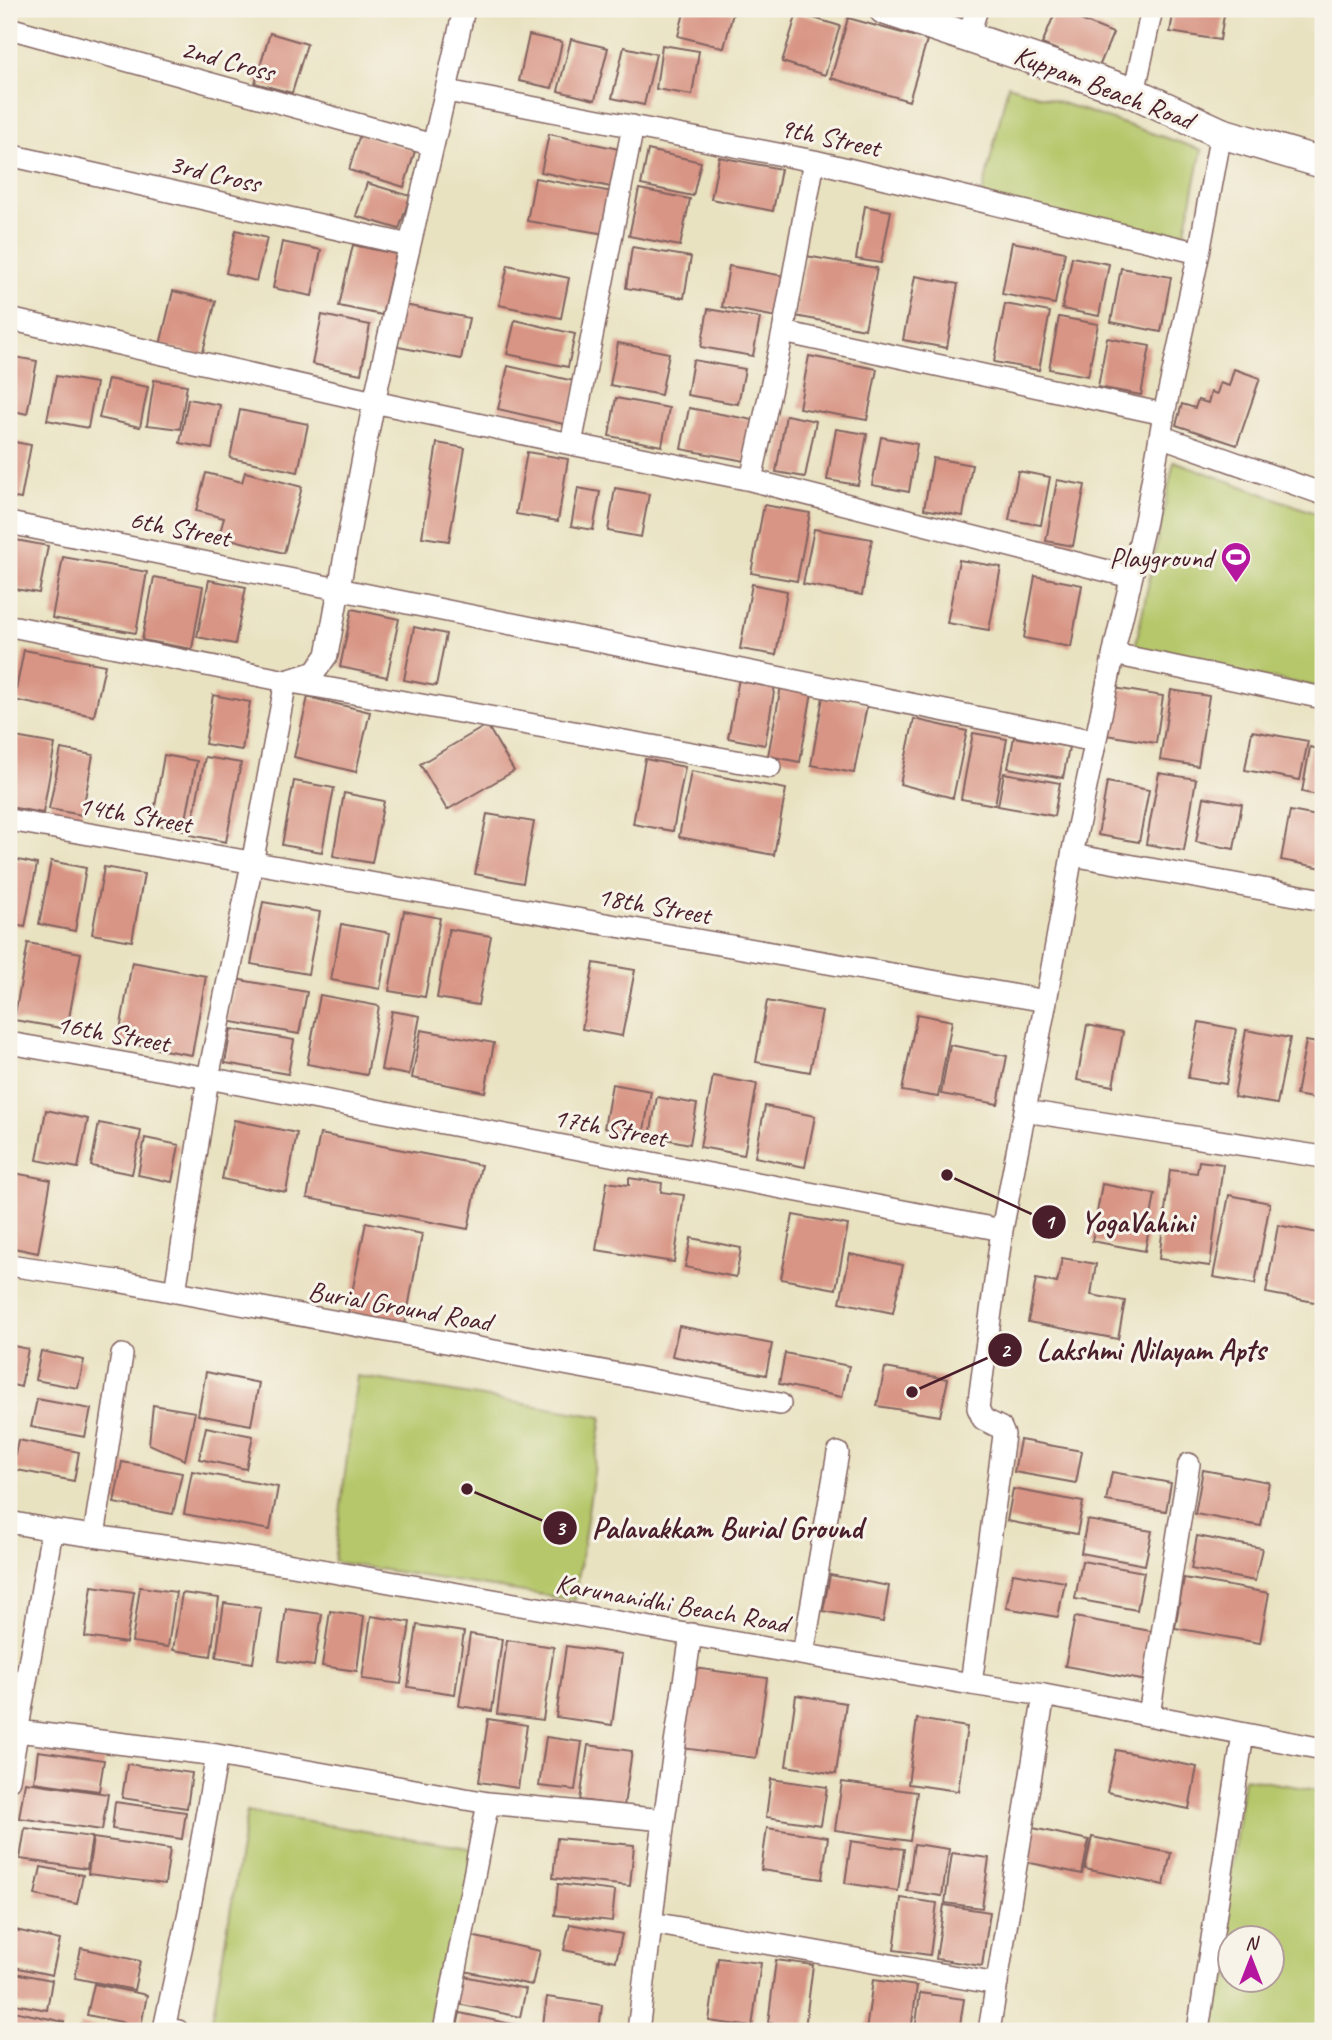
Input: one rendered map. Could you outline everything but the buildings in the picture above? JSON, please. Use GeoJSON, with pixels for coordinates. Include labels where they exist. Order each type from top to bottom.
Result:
{"type":"FeatureCollection","features":[{"type":"Feature","properties":{"kind":"street"},"geometry":{"type":"LineString","coordinates":[[286,681],[315,672],[327,654],[374,402],[447,91],[463,9]]}},
{"type":"Feature","properties":{"kind":"street","name":"Kuppam Beach Road"},"geometry":{"type":"LineString","coordinates":[[884,9],[1134,93],[1221,133],[1323,163]]}},
{"type":"Feature","properties":{"kind":"street"},"geometry":{"type":"LineString","coordinates":[[968,37],[976,9]]}},
{"type":"Feature","properties":{"kind":"street"},"geometry":{"type":"LineString","coordinates":[[1134,93],[1152,9]]}},
{"type":"Feature","properties":{"kind":"street","name":"2nd Cross"},"geometry":{"type":"LineString","coordinates":[[9,28],[433,145]]}},
{"type":"Feature","properties":{"kind":"street","name":"9th Street"},"geometry":{"type":"LineString","coordinates":[[447,91],[814,161],[1199,253]]}},
{"type":"Feature","properties":{"kind":"street"},"geometry":{"type":"LineString","coordinates":[[571,444],[633,126]]}},
{"type":"Feature","properties":{"kind":"street"},"geometry":{"type":"LineString","coordinates":[[971,1684],[1004,1435],[1001,1428],[983,1419],[978,1408],[1002,1230],[1072,855],[1145,521],[1221,133]]}},
{"type":"Feature","properties":{"kind":"street","name":"3rd Cross"},"geometry":{"type":"LineString","coordinates":[[9,155],[409,245]]}},
{"type":"Feature","properties":{"kind":"street"},"geometry":{"type":"LineString","coordinates":[[751,480],[783,332],[814,161]]}},
{"type":"Feature","properties":{"kind":"street"},"geometry":{"type":"LineString","coordinates":[[9,319],[374,402],[751,480],[1131,577]]}},
{"type":"Feature","properties":{"kind":"street"},"geometry":{"type":"LineString","coordinates":[[783,332],[1164,414]]}},
{"type":"Feature","properties":{"kind":"street"},"geometry":{"type":"LineString","coordinates":[[1160,436],[1323,494]]}},
{"type":"Feature","properties":{"kind":"street","name":"6th Street"},"geometry":{"type":"LineString","coordinates":[[9,523],[1095,741]]}},
{"type":"Feature","properties":{"kind":"street"},"geometry":{"type":"LineString","coordinates":[[16,626],[286,681],[769,767]]}},
{"type":"Feature","properties":{"kind":"street"},"geometry":{"type":"LineString","coordinates":[[1114,654],[1323,698]]}},
{"type":"Feature","properties":{"kind":"street"},"geometry":{"type":"LineString","coordinates":[[175,1292],[208,1078],[286,681]]}},
{"type":"Feature","properties":{"kind":"street","name":"14th Street"},"geometry":{"type":"LineString","coordinates":[[9,820],[252,863]]}},
{"type":"Feature","properties":{"kind":"street"},"geometry":{"type":"LineString","coordinates":[[1072,855],[1323,900]]}},
{"type":"Feature","properties":{"kind":"street","name":"18th Street"},"geometry":{"type":"LineString","coordinates":[[252,863],[1046,1001]]}},
{"type":"Feature","properties":{"kind":"street","name":"16th Street"},"geometry":{"type":"LineString","coordinates":[[9,1043],[208,1078]]}},
{"type":"Feature","properties":{"kind":"street","name":"17th Street"},"geometry":{"type":"LineString","coordinates":[[208,1078],[1002,1230]]}},
{"type":"Feature","properties":{"kind":"street"},"geometry":{"type":"LineString","coordinates":[[1025,1111],[1323,1157]]}},
{"type":"Feature","properties":{"kind":"street","name":"Burial Ground Road"},"geometry":{"type":"LineString","coordinates":[[9,1265],[175,1292],[780,1404]]}},
{"type":"Feature","properties":{"kind":"street"},"geometry":{"type":"LineString","coordinates":[[94,1536],[122,1355]]}},
{"type":"Feature","properties":{"kind":"street"},"geometry":{"type":"LineString","coordinates":[[803,1654],[838,1453]]}},
{"type":"Feature","properties":{"kind":"street"},"geometry":{"type":"LineString","coordinates":[[1149,1714],[1189,1464]]}},
{"type":"Feature","properties":{"kind":"street","name":"Karunanidhi Beach Road"},"geometry":{"type":"LineString","coordinates":[[9,1522],[287,1564],[1044,1695],[1323,1749]]}},
{"type":"Feature","properties":{"kind":"street"},"geometry":{"type":"LineString","coordinates":[[9,1780],[52,1530]]}},
{"type":"Feature","properties":{"kind":"street"},"geometry":{"type":"LineString","coordinates":[[638,2031],[664,1820],[691,1634]]}},
{"type":"Feature","properties":{"kind":"street"},"geometry":{"type":"LineString","coordinates":[[989,2031],[1044,1695]]}},
{"type":"Feature","properties":{"kind":"street"},"geometry":{"type":"LineString","coordinates":[[17,1731],[217,1755],[488,1803],[664,1820]]}},
{"type":"Feature","properties":{"kind":"street"},"geometry":{"type":"LineString","coordinates":[[1198,2031],[1243,1734]]}},
{"type":"Feature","properties":{"kind":"street"},"geometry":{"type":"LineString","coordinates":[[168,2030],[217,1755]]}},
{"type":"Feature","properties":{"kind":"street"},"geometry":{"type":"LineString","coordinates":[[444,2031],[488,1803]]}},
{"type":"Feature","properties":{"kind":"street"},"geometry":{"type":"LineString","coordinates":[[652,1923],[997,1984]]}},
{"type":"Feature","properties":{"kind":"green space"},"geometry":{"type":"Polygon","coordinates":[[[1008,85],[1202,150],[1182,245],[982,195],[1008,85]]]}},
{"type":"Feature","properties":{"kind":"green space","name":"Playground"},"geometry":{"type":"Polygon","coordinates":[[[1174,461],[1323,516],[1323,688],[1134,653],[1174,461]]]}},
{"type":"Feature","properties":{"kind":"green space"},"geometry":{"type":"Polygon","coordinates":[[[357,1376],[602,1417],[575,1600],[334,1562],[357,1376]]]}},
{"type":"Feature","properties":{"kind":"green space"},"geometry":{"type":"Polygon","coordinates":[[[1244,1778],[1323,1791],[1323,2031],[1209,2031],[1216,1980],[1216,1994],[1286,1994],[1286,1924],[1224,1924],[1244,1778]]]}},
{"type":"Feature","properties":{"kind":"green space"},"geometry":{"type":"Polygon","coordinates":[[[247,1812],[475,1849],[445,2031],[277,2031],[212,2020],[247,1812]]]}},
{"type":"Feature","properties":{"kind":"place","name":"Playground"},"geometry":{"type":"Point","coordinates":[1236,584]}},
{"type":"Feature","properties":{"kind":"place","name":"YogaVahini"},"geometry":{"type":"Point","coordinates":[947,1175]}},
{"type":"Feature","properties":{"kind":"place","name":"Lakshmi Nilayam Apts"},"geometry":{"type":"Point","coordinates":[912,1392]}},
{"type":"Feature","properties":{"kind":"place","name":"Palavakkam Burial Ground"},"geometry":{"type":"Point","coordinates":[467,1489]}}]}
